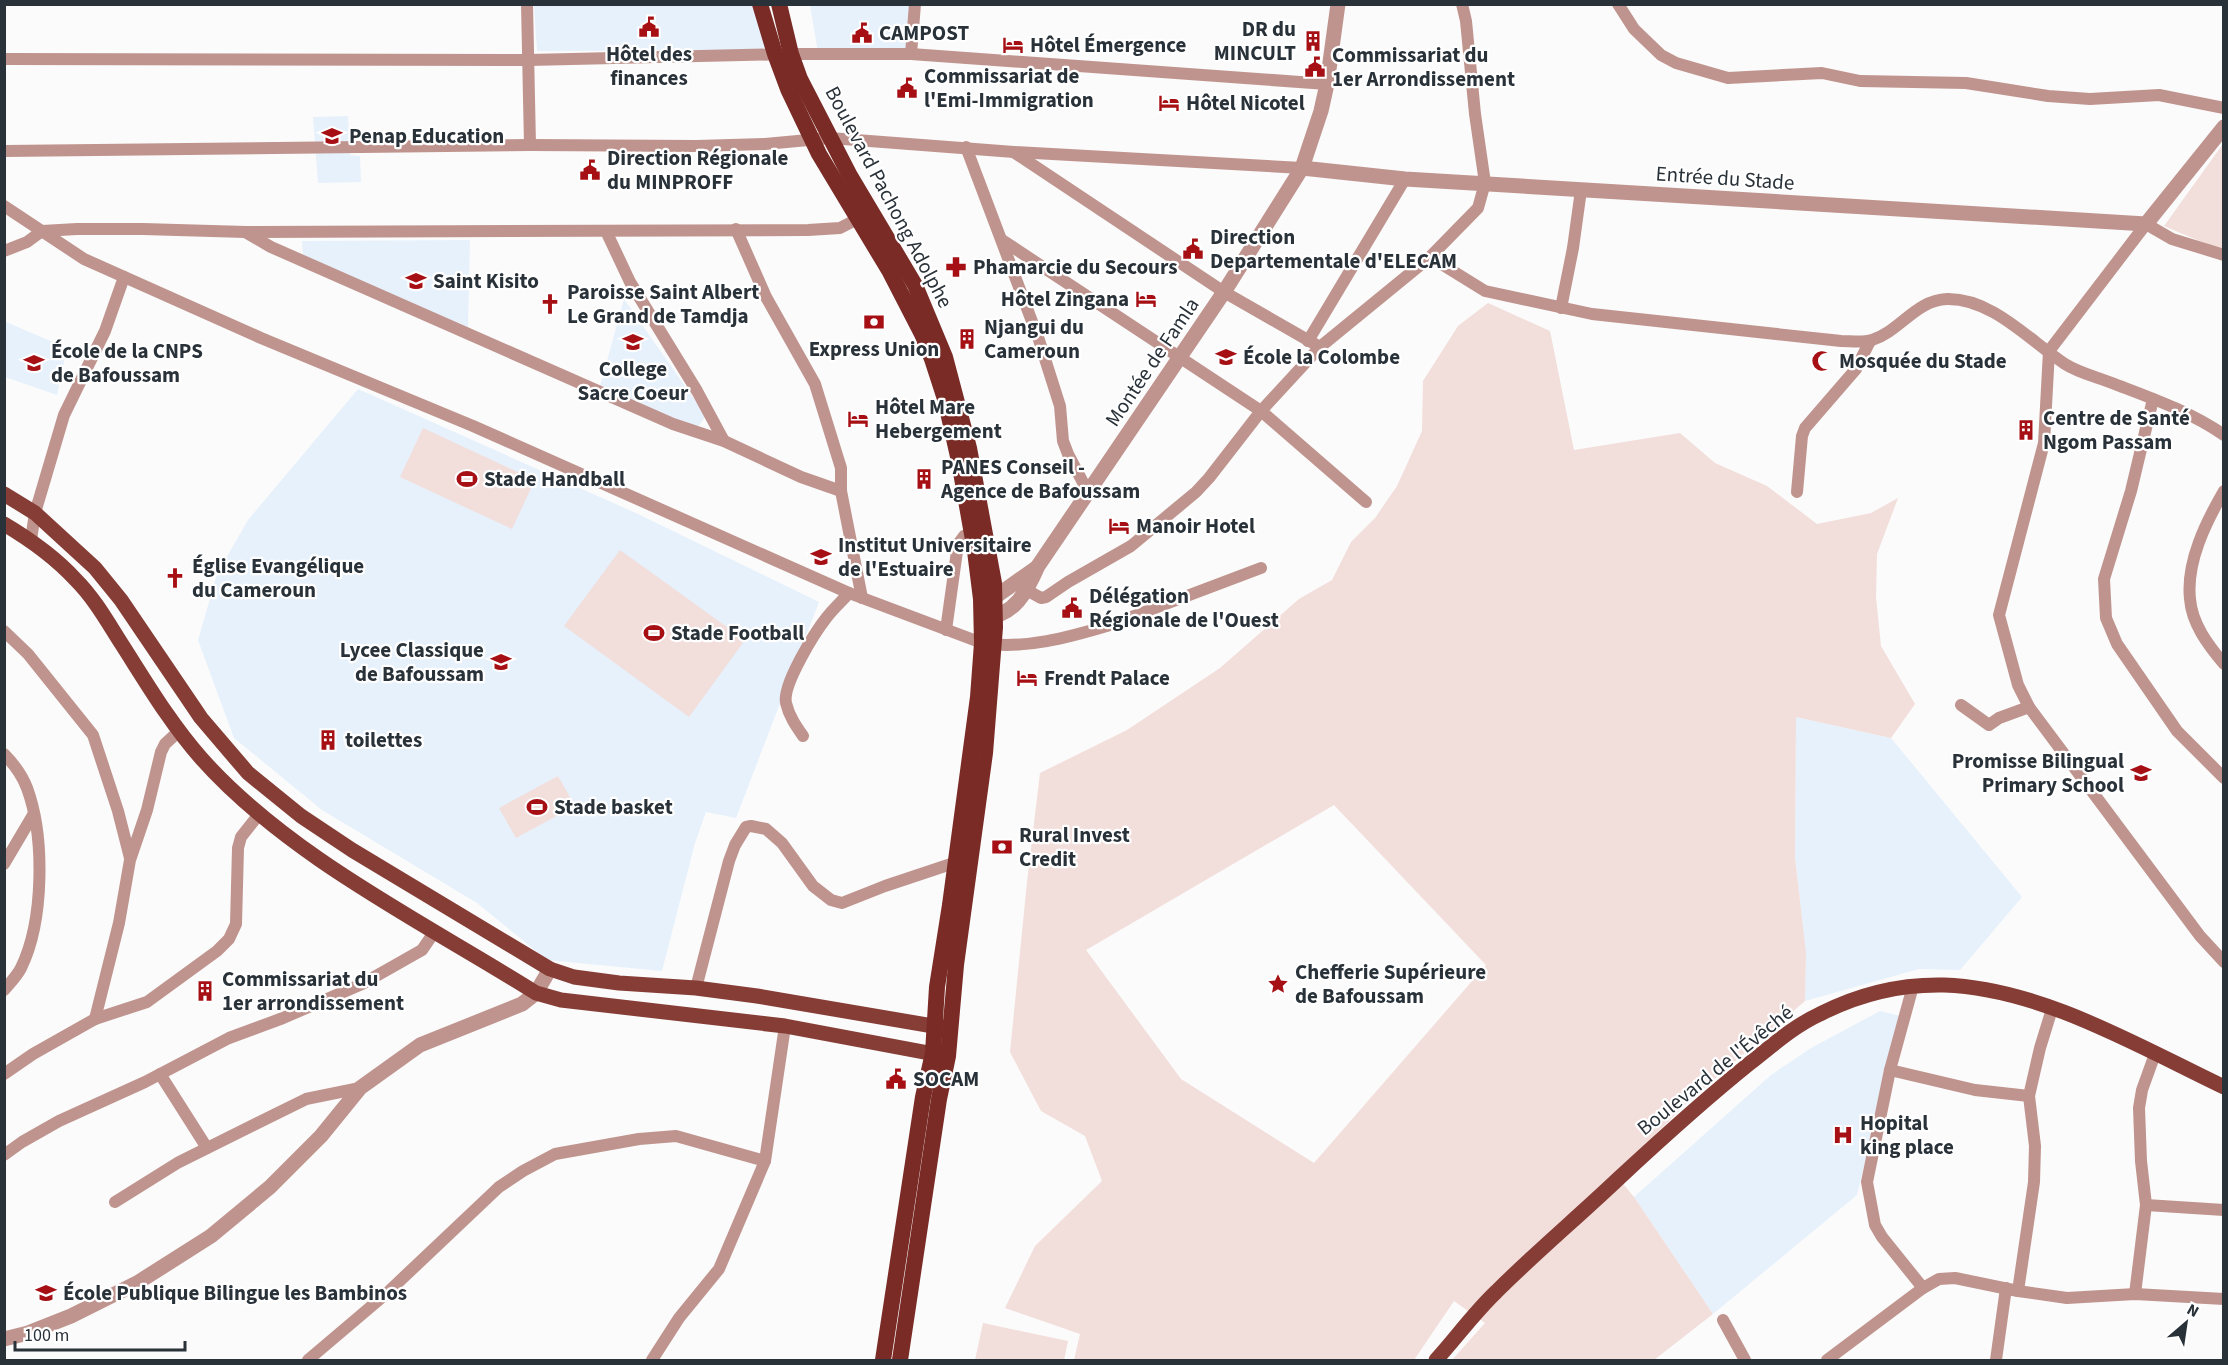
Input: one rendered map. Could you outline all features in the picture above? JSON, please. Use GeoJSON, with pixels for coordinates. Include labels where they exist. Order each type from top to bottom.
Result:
{"type":"FeatureCollection","features":[{"type":"Feature","properties":{"kind":"highway"},"geometry":{"type":"LineString","coordinates":[[760,4],[783,54]]}},
{"type":"Feature","properties":{"kind":"highway"},"geometry":{"type":"LineString","coordinates":[[779,4],[783,54]]}},
{"type":"Feature","properties":{"kind":"highway","name":"Boulevard Pachong Adolphe"},"geometry":{"type":"LineString","coordinates":[[783,54],[800,79],[865,215]]}},
{"type":"Feature","properties":{"kind":"highway","name":"Boulevard Pachong Adolphe"},"geometry":{"type":"LineString","coordinates":[[783,54],[788,89],[812,138],[915,285],[945,357],[969,448],[989,617],[985,753],[964,859],[956,965],[940,1055]]}},
{"type":"Feature","properties":{"kind":"highway"},"geometry":{"type":"LineString","coordinates":[[883,1360],[922,1097],[940,1055]]}},
{"type":"Feature","properties":{"kind":"highway"},"geometry":{"type":"LineString","coordinates":[[900,1360],[939,1099],[940,1055]]}},
{"type":"Feature","properties":{"kind":"main road"},"geometry":{"type":"LineString","coordinates":[[4,494],[35,513],[95,568],[120,600],[201,718],[248,773],[301,816],[344,844],[550,969],[574,977],[757,996],[943,1028]]}},
{"type":"Feature","properties":{"kind":"main road"},"geometry":{"type":"LineString","coordinates":[[4,524],[31,540],[77,580],[99,608],[179,731],[201,758],[260,813],[286,835],[333,867],[536,993],[561,1000],[785,1026],[940,1055]]}},
{"type":"Feature","properties":{"kind":"main road","name":"Boulevard de l'Évêché"},"geometry":{"type":"LineString","coordinates":[[1436,1360],[1495,1293],[1675,1125],[1788,1033],[1817,1015],[1856,997],[1913,986],[1968,987],[1991,991],[2052,1009],[2155,1054],[2223,1087]]}},
{"type":"Feature","properties":{"kind":"street"},"geometry":{"type":"LineString","coordinates":[[527,4],[530,145]]}},
{"type":"Feature","properties":{"kind":"street"},"geometry":{"type":"LineString","coordinates":[[911,54],[915,4]]}},
{"type":"Feature","properties":{"kind":"street","name":"Montée de Famla"},"geometry":{"type":"LineString","coordinates":[[989,617],[1014,606],[1025,584],[1089,494],[1224,292],[1302,168],[1319,120],[1327,84],[1338,4]]}},
{"type":"Feature","properties":{"kind":"street"},"geometry":{"type":"LineString","coordinates":[[1314,344],[1430,257],[1478,208],[1485,183],[1475,114],[1466,21],[1462,4]]}},
{"type":"Feature","properties":{"kind":"street"},"geometry":{"type":"LineString","coordinates":[[1618,4],[1634,29],[1661,55],[1676,63],[1728,78],[1822,73],[1860,81],[1959,82],[2048,96],[2090,99],[2159,95],[2223,108]]}},
{"type":"Feature","properties":{"kind":"street"},"geometry":{"type":"LineString","coordinates":[[4,59],[529,60],[783,54],[911,54],[1327,84]]}},
{"type":"Feature","properties":{"kind":"street"},"geometry":{"type":"LineString","coordinates":[[2223,127],[2049,351],[2044,443],[1999,615],[2019,685],[2029,707],[2193,927],[2223,962]]}},
{"type":"Feature","properties":{"kind":"street"},"geometry":{"type":"LineString","coordinates":[[4,151],[530,145],[697,146],[765,144],[830,138],[1014,152],[1302,168]]}},
{"type":"Feature","properties":{"kind":"street"},"geometry":{"type":"LineString","coordinates":[[966,147],[1039,340],[1060,406],[1063,441],[1089,494]]}},
{"type":"Feature","properties":{"kind":"street"},"geometry":{"type":"LineString","coordinates":[[1014,152],[1224,292],[1314,344]]}},
{"type":"Feature","properties":{"kind":"street","name":"Entrée du Stade"},"geometry":{"type":"LineString","coordinates":[[1302,168],[1405,179],[2146,224]]}},
{"type":"Feature","properties":{"kind":"street"},"geometry":{"type":"LineString","coordinates":[[988,598],[1025,584],[1036,596],[1046,597],[1131,546],[1196,492],[1314,344],[1405,179]]}},
{"type":"Feature","properties":{"kind":"street"},"geometry":{"type":"LineString","coordinates":[[1561,308],[1573,248],[1581,190]]}},
{"type":"Feature","properties":{"kind":"street"},"geometry":{"type":"LineString","coordinates":[[4,206],[84,259],[261,338],[473,426],[849,593],[988,644],[1041,642],[1099,628],[1261,568]]}},
{"type":"Feature","properties":{"kind":"street"},"geometry":{"type":"LineString","coordinates":[[4,251],[27,242],[42,231],[828,229],[848,225],[865,215]]}},
{"type":"Feature","properties":{"kind":"street"},"geometry":{"type":"LineString","coordinates":[[2146,224],[2172,239],[2223,255]]}},
{"type":"Feature","properties":{"kind":"street"},"geometry":{"type":"LineString","coordinates":[[736,229],[766,297],[815,384],[841,468],[841,491],[862,598]]}},
{"type":"Feature","properties":{"kind":"street"},"geometry":{"type":"LineString","coordinates":[[606,231],[630,282],[697,391],[724,441]]}},
{"type":"Feature","properties":{"kind":"street"},"geometry":{"type":"LineString","coordinates":[[246,232],[271,248],[673,424],[724,441],[801,477],[841,491]]}},
{"type":"Feature","properties":{"kind":"street"},"geometry":{"type":"LineString","coordinates":[[1002,240],[1261,411],[1366,502]]}},
{"type":"Feature","properties":{"kind":"street"},"geometry":{"type":"LineString","coordinates":[[1430,257],[1485,291],[1561,308],[1592,314],[1805,338],[1854,342],[1870,340],[1880,336],[1934,300],[1969,301],[1985,307],[2074,368],[2191,415],[2222,431]]}},
{"type":"Feature","properties":{"kind":"street"},"geometry":{"type":"LineString","coordinates":[[31,540],[35,513],[64,415],[105,331],[124,277]]}},
{"type":"Feature","properties":{"kind":"street"},"geometry":{"type":"LineString","coordinates":[[1797,492],[1802,436],[1805,428],[1856,369],[1870,340]]}},
{"type":"Feature","properties":{"kind":"street"},"geometry":{"type":"LineString","coordinates":[[2153,399],[2131,491],[2104,579],[2106,618],[2117,644],[2177,731],[2223,778]]}},
{"type":"Feature","properties":{"kind":"street"},"geometry":{"type":"LineString","coordinates":[[2223,491],[2203,533],[2190,574],[2190,600],[2195,619],[2207,643],[2223,664]]}},
{"type":"Feature","properties":{"kind":"street"},"geometry":{"type":"LineString","coordinates":[[946,630],[958,544],[964,536],[978,531]]}},
{"type":"Feature","properties":{"kind":"street"},"geometry":{"type":"LineString","coordinates":[[803,736],[792,719],[786,701],[789,686],[809,644],[827,617],[849,593]]}},
{"type":"Feature","properties":{"kind":"street"},"geometry":{"type":"LineString","coordinates":[[4,631],[28,654],[93,735],[118,812],[130,860]]}},
{"type":"Feature","properties":{"kind":"street"},"geometry":{"type":"LineString","coordinates":[[1961,705],[1989,725],[1999,718],[2029,707]]}},
{"type":"Feature","properties":{"kind":"street"},"geometry":{"type":"LineString","coordinates":[[95,1019],[118,923],[130,860],[147,810],[161,752],[165,744],[179,731]]}},
{"type":"Feature","properties":{"kind":"street"},"geometry":{"type":"LineString","coordinates":[[4,754],[22,776],[28,789],[40,863],[36,917],[21,968],[4,990]]}},
{"type":"Feature","properties":{"kind":"street"},"geometry":{"type":"LineString","coordinates":[[4,1074],[33,1054],[95,1019],[147,1002],[217,951],[229,939],[236,924],[238,848],[241,837],[260,813]]}},
{"type":"Feature","properties":{"kind":"street"},"geometry":{"type":"LineString","coordinates":[[4,864],[33,815]]}},
{"type":"Feature","properties":{"kind":"street"},"geometry":{"type":"LineString","coordinates":[[696,988],[729,861],[746,827],[751,826],[770,832],[797,861],[813,886],[836,903],[846,903],[866,893],[964,859]]}},
{"type":"Feature","properties":{"kind":"street"},"geometry":{"type":"LineString","coordinates":[[4,1155],[59,1121],[160,1074],[229,1038],[362,984],[422,950],[435,931]]}},
{"type":"Feature","properties":{"kind":"street"},"geometry":{"type":"LineString","coordinates":[[4,1340],[70,1316],[137,1283],[211,1236],[270,1187],[321,1136],[360,1088],[420,1045],[522,1004],[536,993],[550,969]]}},
{"type":"Feature","properties":{"kind":"street"},"geometry":{"type":"LineString","coordinates":[[1913,986],[1890,1070],[1867,1182],[1875,1225],[1923,1288]]}},
{"type":"Feature","properties":{"kind":"street"},"geometry":{"type":"LineString","coordinates":[[1996,1360],[2034,1182],[2035,1146],[2029,1096],[2052,1009]]}},
{"type":"Feature","properties":{"kind":"street"},"geometry":{"type":"LineString","coordinates":[[652,1360],[679,1318],[719,1269],[765,1161],[785,1026]]}},
{"type":"Feature","properties":{"kind":"street"},"geometry":{"type":"LineString","coordinates":[[2135,1294],[2146,1205],[2141,1161],[2139,1108],[2142,1089],[2155,1054]]}},
{"type":"Feature","properties":{"kind":"street"},"geometry":{"type":"LineString","coordinates":[[1890,1070],[1975,1090],[2029,1096]]}},
{"type":"Feature","properties":{"kind":"street"},"geometry":{"type":"LineString","coordinates":[[160,1074],[207,1148]]}},
{"type":"Feature","properties":{"kind":"street"},"geometry":{"type":"LineString","coordinates":[[115,1202],[178,1162],[306,1100],[360,1088]]}},
{"type":"Feature","properties":{"kind":"street"},"geometry":{"type":"LineString","coordinates":[[308,1360],[387,1293],[503,1184],[555,1154],[639,1139],[676,1136],[765,1161]]}},
{"type":"Feature","properties":{"kind":"street"},"geometry":{"type":"LineString","coordinates":[[2146,1205],[2223,1210]]}},
{"type":"Feature","properties":{"kind":"street"},"geometry":{"type":"LineString","coordinates":[[1827,1360],[1923,1288],[1940,1280],[1955,1278],[2067,1298],[2135,1294],[2223,1299]]}},
{"type":"Feature","properties":{"kind":"street"},"geometry":{"type":"LineString","coordinates":[[1723,1320],[1745,1360]]}},
{"type":"Feature","properties":{"kind":"shaded area","name":"Hôtel des finances"},"geometry":{"type":"Polygon","coordinates":[[[534,5],[753,5],[772,50],[537,51],[534,5]]]}},
{"type":"Feature","properties":{"kind":"shaded area","name":"CAMPOST"},"geometry":{"type":"Polygon","coordinates":[[[810,5],[911,5],[906,57],[818,53],[810,5]]]}},
{"type":"Feature","properties":{"kind":"shaded area","name":"Penap Education"},"geometry":{"type":"Polygon","coordinates":[[[348,116],[350,155],[360,156],[361,182],[318,183],[313,117],[348,116]]]}},
{"type":"Feature","properties":{"kind":"shaded area"},"geometry":{"type":"Polygon","coordinates":[[[2223,144],[2223,251],[2164,226],[2223,144]]]}},
{"type":"Feature","properties":{"kind":"shaded area","name":"Saint Kisito"},"geometry":{"type":"Polygon","coordinates":[[[470,240],[468,327],[303,257],[302,241],[470,240]]]}},
{"type":"Feature","properties":{"kind":"shaded area","name":"College Sacre Coeur"},"geometry":{"type":"Polygon","coordinates":[[[624,299],[706,416],[696,429],[600,386],[624,299]]]}},
{"type":"Feature","properties":{"kind":"shaded area"},"geometry":{"type":"Polygon","coordinates":[[[1488,303],[1550,331],[1574,450],[1680,433],[1715,463],[1767,486],[1817,524],[1871,513],[1898,498],[1877,554],[1876,597],[1881,646],[1915,704],[1891,738],[1796,717],[1795,858],[1806,952],[1805,1001],[1688,1102],[1615,1174],[1634,1197],[1713,1314],[1654,1360],[1452,1360],[1485,1323],[1454,1301],[1414,1360],[1074,1360],[1080,1334],[1005,1308],[1035,1246],[1102,1181],[1085,1136],[1041,1111],[1010,1052],[1040,773],[1127,730],[1220,668],[1299,599],[1332,580],[1351,542],[1375,518],[1397,486],[1422,431],[1423,381],[1458,326],[1488,303]],[[1334,805],[1086,950],[1181,1079],[1314,1163],[1486,965],[1334,805]]]}},
{"type":"Feature","properties":{"kind":"shaded area","name":"École de la CNPS de Bafoussam"},"geometry":{"type":"Polygon","coordinates":[[[6,322],[67,348],[57,395],[5,377],[6,322]]]}},
{"type":"Feature","properties":{"kind":"shaded area","name":"Lycee Classique de Bafoussam"},"geometry":{"type":"Polygon","coordinates":[[[358,389],[638,514],[819,602],[736,818],[706,812],[695,843],[662,971],[547,960],[477,903],[322,810],[234,738],[198,640],[217,574],[248,520],[358,389]]]}},
{"type":"Feature","properties":{"kind":"shaded area","name":"Stade Handball"},"geometry":{"type":"Polygon","coordinates":[[[423,428],[535,480],[512,529],[400,477],[423,428]]]}},
{"type":"Feature","properties":{"kind":"shaded area","name":"Stade Football"},"geometry":{"type":"Polygon","coordinates":[[[620,550],[745,640],[689,717],[564,626],[620,550]]]}},
{"type":"Feature","properties":{"kind":"shaded area"},"geometry":{"type":"Polygon","coordinates":[[[1796,717],[1891,738],[2022,897],[1960,970],[1919,969],[1805,1001],[1806,952],[1795,858],[1796,717]]]}},
{"type":"Feature","properties":{"kind":"shaded area","name":"Stade basket"},"geometry":{"type":"Polygon","coordinates":[[[558,776],[575,806],[516,838],[499,808],[558,776]]]}},
{"type":"Feature","properties":{"kind":"shaded area"},"geometry":{"type":"Polygon","coordinates":[[[1880,1011],[1901,1016],[1857,1195],[1713,1314],[1634,1197],[1771,1075],[1811,1048],[1880,1011]]]}},
{"type":"Feature","properties":{"kind":"shaded area"},"geometry":{"type":"Polygon","coordinates":[[[983,1323],[1068,1341],[1064,1360],[975,1360],[983,1323]]]}},
{"type":"Feature","properties":{"kind":"place","name":"Hôtel des finances"},"geometry":{"type":"Point","coordinates":[649,27]}},
{"type":"Feature","properties":{"kind":"place","name":"CAMPOST"},"geometry":{"type":"Point","coordinates":[862,33]}},
{"type":"Feature","properties":{"kind":"place","name":"DR du MINCULT"},"geometry":{"type":"Point","coordinates":[1313,41]}},
{"type":"Feature","properties":{"kind":"place","name":"Hôtel Émergence"},"geometry":{"type":"Point","coordinates":[1013,45]}},
{"type":"Feature","properties":{"kind":"place","name":"Commissariat du 1er Arrondissement"},"geometry":{"type":"Point","coordinates":[1315,67]}},
{"type":"Feature","properties":{"kind":"place","name":"Commissariat de l'Emi-Immigration"},"geometry":{"type":"Point","coordinates":[907,88]}},
{"type":"Feature","properties":{"kind":"place","name":"Hôtel Nicotel"},"geometry":{"type":"Point","coordinates":[1169,103]}},
{"type":"Feature","properties":{"kind":"place","name":"Penap Education"},"geometry":{"type":"Point","coordinates":[332,136]}},
{"type":"Feature","properties":{"kind":"place","name":"Direction Régionale du MINPROFF"},"geometry":{"type":"Point","coordinates":[590,170]}},
{"type":"Feature","properties":{"kind":"place","name":"Direction Departementale d'ELECAM"},"geometry":{"type":"Point","coordinates":[1193,249]}},
{"type":"Feature","properties":{"kind":"place","name":"Phamarcie du Secours"},"geometry":{"type":"Point","coordinates":[956,267]}},
{"type":"Feature","properties":{"kind":"place","name":"Saint Kisito"},"geometry":{"type":"Point","coordinates":[416,281]}},
{"type":"Feature","properties":{"kind":"place","name":"Hôtel Zingana"},"geometry":{"type":"Point","coordinates":[1146,299]}},
{"type":"Feature","properties":{"kind":"place","name":"Paroisse Saint Albert Le Grand de Tamdja"},"geometry":{"type":"Point","coordinates":[550,304]}},
{"type":"Feature","properties":{"kind":"place","name":"Express Union"},"geometry":{"type":"Point","coordinates":[874,322]}},
{"type":"Feature","properties":{"kind":"place","name":"Njangui du Cameroun"},"geometry":{"type":"Point","coordinates":[967,339]}},
{"type":"Feature","properties":{"kind":"place","name":"College Sacre Coeur"},"geometry":{"type":"Point","coordinates":[633,342]}},
{"type":"Feature","properties":{"kind":"place","name":"École la Colombe"},"geometry":{"type":"Point","coordinates":[1226,357]}},
{"type":"Feature","properties":{"kind":"place","name":"Mosquée du Stade"},"geometry":{"type":"Point","coordinates":[1822,361]}},
{"type":"Feature","properties":{"kind":"place","name":"École de la CNPS de Bafoussam"},"geometry":{"type":"Point","coordinates":[34,363]}},
{"type":"Feature","properties":{"kind":"place","name":"Hôtel Mare Hebergement"},"geometry":{"type":"Point","coordinates":[858,419]}},
{"type":"Feature","properties":{"kind":"place","name":"Centre de Santé Ngom Passam"},"geometry":{"type":"Point","coordinates":[2026,430]}},
{"type":"Feature","properties":{"kind":"place","name":"Stade Handball"},"geometry":{"type":"Point","coordinates":[467,479]}},
{"type":"Feature","properties":{"kind":"place","name":"PANES Conseil - Agence de Bafoussam"},"geometry":{"type":"Point","coordinates":[924,479]}},
{"type":"Feature","properties":{"kind":"place","name":"Manoir Hotel"},"geometry":{"type":"Point","coordinates":[1119,526]}},
{"type":"Feature","properties":{"kind":"place","name":"Institut Universitaire de l'Estuaire"},"geometry":{"type":"Point","coordinates":[821,557]}},
{"type":"Feature","properties":{"kind":"place","name":"Église Evangélique du Cameroun"},"geometry":{"type":"Point","coordinates":[175,578]}},
{"type":"Feature","properties":{"kind":"place","name":"Délégation Régionale de l'Ouest"},"geometry":{"type":"Point","coordinates":[1072,608]}},
{"type":"Feature","properties":{"kind":"place","name":"Stade Football"},"geometry":{"type":"Point","coordinates":[654,633]}},
{"type":"Feature","properties":{"kind":"place","name":"Lycee Classique de Bafoussam"},"geometry":{"type":"Point","coordinates":[501,662]}},
{"type":"Feature","properties":{"kind":"place","name":"Frendt Palace"},"geometry":{"type":"Point","coordinates":[1027,678]}},
{"type":"Feature","properties":{"kind":"place","name":"toilettes"},"geometry":{"type":"Point","coordinates":[328,740]}},
{"type":"Feature","properties":{"kind":"place","name":"Promisse Bilingual Primary School"},"geometry":{"type":"Point","coordinates":[2141,773]}},
{"type":"Feature","properties":{"kind":"place","name":"Stade basket"},"geometry":{"type":"Point","coordinates":[537,807]}},
{"type":"Feature","properties":{"kind":"place","name":"Rural Invest Credit"},"geometry":{"type":"Point","coordinates":[1002,847]}},
{"type":"Feature","properties":{"kind":"place","name":"Chefferie Supérieure de Bafoussam"},"geometry":{"type":"Point","coordinates":[1278,984]}},
{"type":"Feature","properties":{"kind":"place","name":"Commissariat du 1er arrondissement"},"geometry":{"type":"Point","coordinates":[205,991]}},
{"type":"Feature","properties":{"kind":"place","name":"SOCAM"},"geometry":{"type":"Point","coordinates":[896,1079]}},
{"type":"Feature","properties":{"kind":"place","name":"Hopital king place"},"geometry":{"type":"Point","coordinates":[1843,1135]}},
{"type":"Feature","properties":{"kind":"place","name":"École Publique Bilingue les Bambinos"},"geometry":{"type":"Point","coordinates":[46,1293]}}]}
